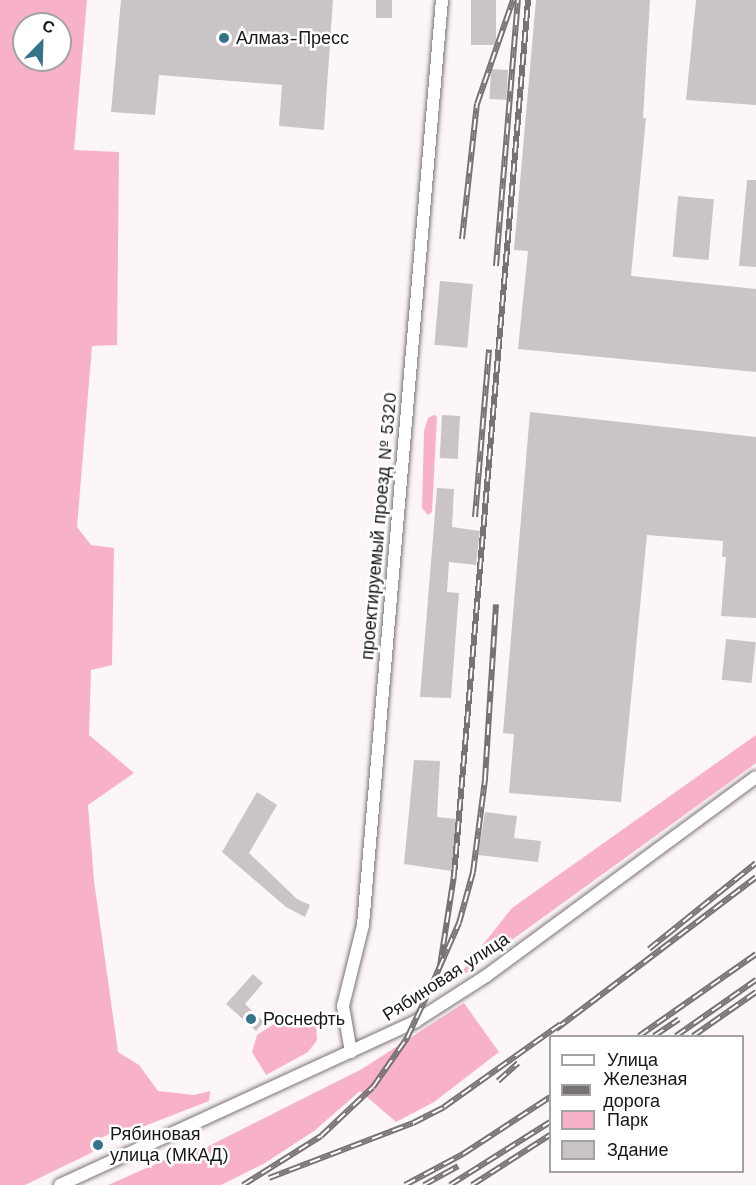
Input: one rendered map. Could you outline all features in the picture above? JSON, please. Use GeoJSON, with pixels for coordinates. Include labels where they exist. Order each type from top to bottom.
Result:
{"type":"FeatureCollection","features":[{"type":"Feature","properties":{"kind":"street","name":"проектируемый проезд № 5320"},"geometry":{"type":"LineString","coordinates":[[351,1052],[344,1006],[363,925],[442,0]]}},
{"type":"Feature","properties":{"kind":"street","name":"Рябиновая улица"},"geometry":{"type":"LineString","coordinates":[[60,1185],[416,1021],[486,976],[756,777]]}},
{"type":"Feature","properties":{"kind":"green space"},"geometry":{"type":"Polygon","coordinates":[[[0,0],[87,0],[74,150],[119,152],[117,345],[92,346],[77,527],[91,545],[114,548],[112,665],[91,670],[89,735],[134,773],[88,805],[94,881],[118,1052],[139,1065],[158,1091],[194,1095],[210,1091],[209,1101],[124,1134],[111,1133],[91,1143],[93,1152],[25,1185],[0,1185],[0,0]]]}},
{"type":"Feature","properties":{"kind":"green space"},"geometry":{"type":"Polygon","coordinates":[[[437,416],[432,512],[428,515],[422,508],[424,431],[428,418],[437,416]]]}},
{"type":"Feature","properties":{"kind":"green space"},"geometry":{"type":"Polygon","coordinates":[[[756,735],[756,763],[465,974],[463,970],[512,908],[756,735]]]}},
{"type":"Feature","properties":{"kind":"green space"},"geometry":{"type":"Polygon","coordinates":[[[464,1003],[499,1052],[434,1102],[396,1122],[360,1091],[314,1131],[265,1163],[221,1185],[108,1185],[199,1145],[205,1148],[362,1069],[464,1003]]]}},
{"type":"Feature","properties":{"kind":"green space"},"geometry":{"type":"Polygon","coordinates":[[[302,1020],[316,1023],[317,1040],[308,1052],[266,1075],[252,1052],[257,1035],[274,1024],[302,1020]]]}},
{"type":"Feature","properties":{"kind":"building","name":"Алмаз-Пресс"},"geometry":{"type":"Polygon","coordinates":[[[121,0],[333,0],[324,130],[279,126],[282,85],[159,75],[155,115],[111,112],[121,0]]]}},
{"type":"Feature","properties":{"kind":"building"},"geometry":{"type":"Polygon","coordinates":[[[376,0],[392,0],[392,18],[376,18],[376,0]]]}},
{"type":"Feature","properties":{"kind":"building"},"geometry":{"type":"Polygon","coordinates":[[[471,0],[496,0],[496,45],[471,45],[471,0]]]}},
{"type":"Feature","properties":{"kind":"building"},"geometry":{"type":"Polygon","coordinates":[[[536,0],[650,0],[643,118],[646,118],[631,276],[756,289],[756,372],[518,349],[528,251],[514,250],[536,0]]]}},
{"type":"Feature","properties":{"kind":"building"},"geometry":{"type":"Polygon","coordinates":[[[696,0],[756,0],[756,105],[686,100],[696,0]]]}},
{"type":"Feature","properties":{"kind":"building"},"geometry":{"type":"Polygon","coordinates":[[[491,69],[508,70],[506,100],[489,99],[491,69]]]}},
{"type":"Feature","properties":{"kind":"building"},"geometry":{"type":"Polygon","coordinates":[[[747,180],[756,180],[756,267],[739,266],[747,180]]]}},
{"type":"Feature","properties":{"kind":"building"},"geometry":{"type":"Polygon","coordinates":[[[678,196],[714,199],[709,260],[673,257],[678,196]]]}},
{"type":"Feature","properties":{"kind":"building"},"geometry":{"type":"Polygon","coordinates":[[[440,281],[473,284],[467,348],[434,345],[440,281]]]}},
{"type":"Feature","properties":{"kind":"building"},"geometry":{"type":"Polygon","coordinates":[[[530,412],[756,437],[756,618],[721,616],[726,557],[722,557],[723,541],[647,535],[621,802],[509,793],[514,734],[503,733],[530,412]]]}},
{"type":"Feature","properties":{"kind":"building"},"geometry":{"type":"Polygon","coordinates":[[[442,415],[460,416],[458,459],[440,458],[442,415]]]}},
{"type":"Feature","properties":{"kind":"building"},"geometry":{"type":"Polygon","coordinates":[[[437,488],[454,489],[452,527],[480,531],[476,565],[449,562],[447,592],[459,593],[451,698],[420,697],[437,488]]]}},
{"type":"Feature","properties":{"kind":"building"},"geometry":{"type":"Polygon","coordinates":[[[726,639],[756,642],[752,683],[722,680],[726,639]]]}},
{"type":"Feature","properties":{"kind":"building"},"geometry":{"type":"Polygon","coordinates":[[[414,760],[440,761],[437,817],[457,819],[452,871],[404,864],[414,760]]]}},
{"type":"Feature","properties":{"kind":"building"},"geometry":{"type":"Polygon","coordinates":[[[257,792],[277,805],[249,853],[297,899],[310,905],[305,917],[286,907],[222,852],[257,792]]]}},
{"type":"Feature","properties":{"kind":"building"},"geometry":{"type":"Polygon","coordinates":[[[485,812],[517,816],[514,838],[541,841],[538,862],[478,855],[485,812]]]}},
{"type":"Feature","properties":{"kind":"building"},"geometry":{"type":"Polygon","coordinates":[[[253,974],[263,983],[245,1004],[264,1022],[256,1031],[226,1004],[253,974]]]}},
{"type":"Feature","properties":{"kind":"railway"},"geometry":{"type":"LineString","coordinates":[[462,239],[477,104],[513,0]]}},
{"type":"Feature","properties":{"kind":"railway"},"geometry":{"type":"LineString","coordinates":[[496,266],[518,0]]}},
{"type":"Feature","properties":{"kind":"railway"},"geometry":{"type":"LineString","coordinates":[[440,966],[454,876],[528,0]]}},
{"type":"Feature","properties":{"kind":"railway"},"geometry":{"type":"LineString","coordinates":[[475,517],[489,350]]}},
{"type":"Feature","properties":{"kind":"railway"},"geometry":{"type":"LineString","coordinates":[[243,1185],[321,1136],[373,1087],[407,1038],[459,923],[473,872],[485,779],[496,604]]}},
{"type":"Feature","properties":{"kind":"railway"},"geometry":{"type":"LineString","coordinates":[[649,949],[756,863]]}},
{"type":"Feature","properties":{"kind":"railway"},"geometry":{"type":"LineString","coordinates":[[556,1029],[756,877]]}},
{"type":"Feature","properties":{"kind":"railway"},"geometry":{"type":"LineString","coordinates":[[640,1035],[756,954]]}},
{"type":"Feature","properties":{"kind":"railway"},"geometry":{"type":"LineString","coordinates":[[677,1035],[756,980]]}},
{"type":"Feature","properties":{"kind":"railway"},"geometry":{"type":"LineString","coordinates":[[694,1035],[756,992]]}},
{"type":"Feature","properties":{"kind":"railway"},"geometry":{"type":"LineString","coordinates":[[655,1035],[679,1019]]}},
{"type":"Feature","properties":{"kind":"railway"},"geometry":{"type":"LineString","coordinates":[[269,1178],[413,1123],[444,1107],[561,1024]]}},
{"type":"Feature","properties":{"kind":"railway"},"geometry":{"type":"LineString","coordinates":[[498,1081],[518,1063]]}},
{"type":"Feature","properties":{"kind":"railway"},"geometry":{"type":"LineString","coordinates":[[405,1185],[463,1154],[549,1098]]}},
{"type":"Feature","properties":{"kind":"railway"},"geometry":{"type":"LineString","coordinates":[[450,1185],[549,1123]]}},
{"type":"Feature","properties":{"kind":"railway"},"geometry":{"type":"LineString","coordinates":[[472,1185],[549,1136]]}},
{"type":"Feature","properties":{"kind":"railway"},"geometry":{"type":"LineString","coordinates":[[424,1185],[458,1166]]}},
{"type":"Feature","properties":{"kind":"place","name":"Алмаз-Пресс"},"geometry":{"type":"Point","coordinates":[224,38]}},
{"type":"Feature","properties":{"kind":"place","name":"Роснефть"},"geometry":{"type":"Point","coordinates":[251,1019]}},
{"type":"Feature","properties":{"kind":"place","name":"Рябиновая улица (МКАД)"},"geometry":{"type":"Point","coordinates":[98,1145]}}]}
